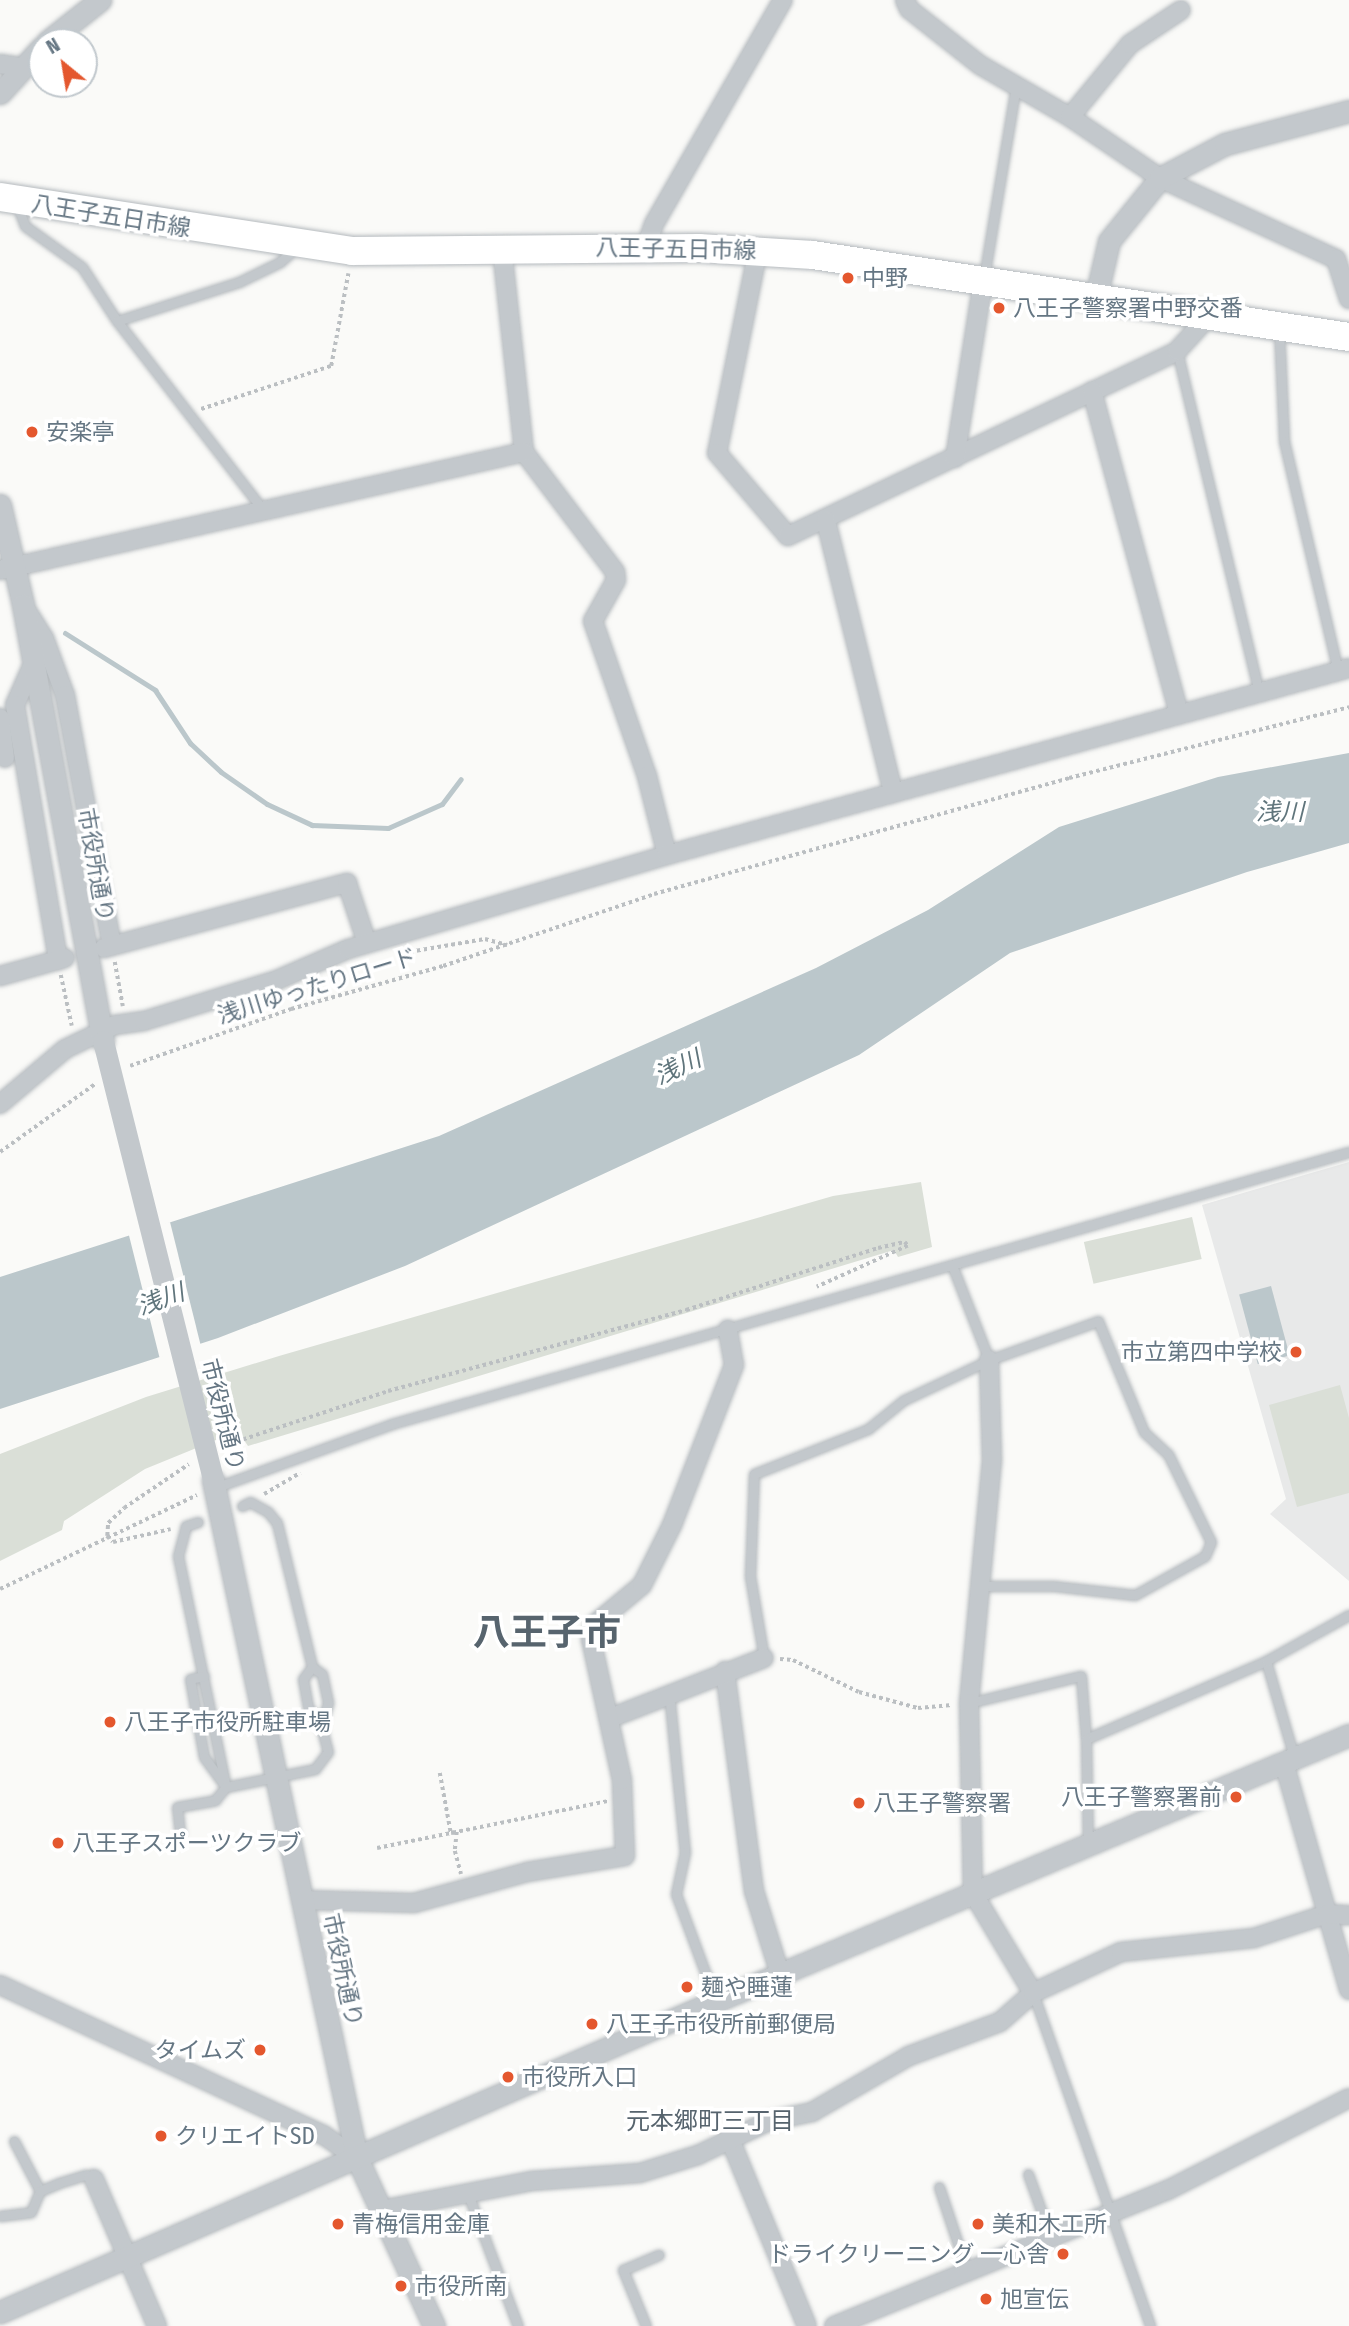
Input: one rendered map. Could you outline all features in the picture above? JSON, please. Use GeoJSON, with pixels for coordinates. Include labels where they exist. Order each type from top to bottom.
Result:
{"type":"FeatureCollection","features":[{"type":"Feature","properties":{"kind":"main road","name":"八王子五日市線"},"geometry":{"type":"LineString","coordinates":[[8,199],[298,246],[352,251],[646,247],[758,250],[1096,297],[1349,337]]}},
{"type":"Feature","properties":{"kind":"street"},"geometry":{"type":"LineString","coordinates":[[65,28],[100,0]]}},
{"type":"Feature","properties":{"kind":"street"},"geometry":{"type":"LineString","coordinates":[[646,247],[654,224],[783,0]]}},
{"type":"Feature","properties":{"kind":"street"},"geometry":{"type":"LineString","coordinates":[[905,0],[909,9],[931,28],[1160,178],[1336,259],[1349,299]]}},
{"type":"Feature","properties":{"kind":"street"},"geometry":{"type":"LineString","coordinates":[[1070,117],[1130,44],[1183,5]]}},
{"type":"Feature","properties":{"kind":"street"},"geometry":{"type":"LineString","coordinates":[[0,93],[28,61]]}},
{"type":"Feature","properties":{"kind":"street"},"geometry":{"type":"LineString","coordinates":[[0,64],[22,67]]}},
{"type":"Feature","properties":{"kind":"street"},"geometry":{"type":"LineString","coordinates":[[1096,297],[1109,241],[1160,178],[1225,144],[1349,111]]}},
{"type":"Feature","properties":{"kind":"street"},"geometry":{"type":"LineString","coordinates":[[502,249],[524,452],[615,572],[616,580],[593,621],[648,776],[667,855]]}},
{"type":"Feature","properties":{"kind":"street"},"geometry":{"type":"LineString","coordinates":[[758,250],[717,453],[788,536],[827,521],[1177,351],[1209,316]]}},
{"type":"Feature","properties":{"kind":"street"},"geometry":{"type":"LineString","coordinates":[[955,458],[983,281]]}},
{"type":"Feature","properties":{"kind":"street"},"geometry":{"type":"LineString","coordinates":[[1092,391],[1179,713]]}},
{"type":"Feature","properties":{"kind":"street"},"geometry":{"type":"LineString","coordinates":[[7,569],[524,452]]}},
{"type":"Feature","properties":{"kind":"street","name":"市役所通り"},"geometry":{"type":"LineString","coordinates":[[0,505],[7,569],[23,605],[101,1037],[276,1779],[357,2158],[434,2326]]}},
{"type":"Feature","properties":{"kind":"street"},"geometry":{"type":"LineString","coordinates":[[827,521],[893,791]]}},
{"type":"Feature","properties":{"kind":"street"},"geometry":{"type":"LineString","coordinates":[[23,605],[44,638],[65,695],[111,952],[347,883],[367,943]]}},
{"type":"Feature","properties":{"kind":"street"},"geometry":{"type":"LineString","coordinates":[[9,757],[15,705],[33,664]]}},
{"type":"Feature","properties":{"kind":"street"},"geometry":{"type":"LineString","coordinates":[[0,1104],[52,1058],[101,1037],[277,980],[367,943],[893,791],[1343,669]]}},
{"type":"Feature","properties":{"kind":"street"},"geometry":{"type":"LineString","coordinates":[[0,718],[61,964],[0,976]]}},
{"type":"Feature","properties":{"kind":"street"},"geometry":{"type":"LineString","coordinates":[[301,1900],[414,1903],[527,1872],[625,1856],[623,1798],[610,1718],[591,1639],[594,1625],[642,1585],[673,1525],[734,1365],[728,1330]]}},
{"type":"Feature","properties":{"kind":"street"},"geometry":{"type":"LineString","coordinates":[[989,1360],[992,1460],[969,1703],[973,1893],[1033,1993]]}},
{"type":"Feature","properties":{"kind":"street"},"geometry":{"type":"LineString","coordinates":[[610,1718],[669,1691],[764,1658]]}},
{"type":"Feature","properties":{"kind":"street"},"geometry":{"type":"LineString","coordinates":[[725,1671],[754,1891],[780,1975]]}},
{"type":"Feature","properties":{"kind":"street"},"geometry":{"type":"LineString","coordinates":[[0,2312],[716,2001],[1349,1735]]}},
{"type":"Feature","properties":{"kind":"street"},"geometry":{"type":"LineString","coordinates":[[1290,1761],[1327,1914],[1349,1990]]}},
{"type":"Feature","properties":{"kind":"street"},"geometry":{"type":"LineString","coordinates":[[381,2210],[532,2181],[640,2173],[698,2155],[729,2137],[812,2112],[909,2056],[1000,2022],[1033,1993],[1121,1952],[1254,1938],[1327,1914],[1349,1915]]}},
{"type":"Feature","properties":{"kind":"street"},"geometry":{"type":"LineString","coordinates":[[12,1986],[107,2029],[326,2136],[357,2158]]}},
{"type":"Feature","properties":{"kind":"street"},"geometry":{"type":"LineString","coordinates":[[834,2326],[1176,2187],[1349,2098]]}},
{"type":"Feature","properties":{"kind":"street"},"geometry":{"type":"LineString","coordinates":[[729,2137],[807,2326]]}},
{"type":"Feature","properties":{"kind":"street"},"geometry":{"type":"LineString","coordinates":[[94,2179],[157,2326]]}},
{"type":"Feature","properties":{"kind":"lane"},"geometry":{"type":"LineString","coordinates":[[983,281],[1016,85]]}},
{"type":"Feature","properties":{"kind":"lane"},"geometry":{"type":"LineString","coordinates":[[8,199],[25,226],[82,267],[117,321],[263,510]]}},
{"type":"Feature","properties":{"kind":"lane"},"geometry":{"type":"LineString","coordinates":[[117,321],[239,282],[281,262],[298,246]]}},
{"type":"Feature","properties":{"kind":"lane"},"geometry":{"type":"LineString","coordinates":[[1279,328],[1284,441],[1343,669]]}},
{"type":"Feature","properties":{"kind":"lane"},"geometry":{"type":"LineString","coordinates":[[1177,351],[1259,692]]}},
{"type":"Feature","properties":{"kind":"lane"},"geometry":{"type":"LineString","coordinates":[[208,1487],[395,1423],[1349,1152]]}},
{"type":"Feature","properties":{"kind":"lane"},"geometry":{"type":"LineString","coordinates":[[953,1265],[989,1360]]}},
{"type":"Feature","properties":{"kind":"lane"},"geometry":{"type":"LineString","coordinates":[[764,1658],[750,1576],[754,1474],[868,1429],[904,1400],[989,1360],[1098,1321],[1144,1432],[1168,1454],[1211,1542],[1205,1556],[1135,1595],[1054,1586],[979,1586]]}},
{"type":"Feature","properties":{"kind":"lane"},"geometry":{"type":"LineString","coordinates":[[246,1504],[268,1511],[277,1523],[312,1667],[322,1674],[328,1703],[321,1726]]}},
{"type":"Feature","properties":{"kind":"lane"},"geometry":{"type":"LineString","coordinates":[[198,1522],[186,1526],[178,1556],[226,1787]]}},
{"type":"Feature","properties":{"kind":"lane"},"geometry":{"type":"LineString","coordinates":[[1086,1739],[1266,1661],[1349,1615]]}},
{"type":"Feature","properties":{"kind":"lane"},"geometry":{"type":"LineString","coordinates":[[1266,1661],[1290,1761]]}},
{"type":"Feature","properties":{"kind":"lane"},"geometry":{"type":"LineString","coordinates":[[180,1834],[177,1807],[215,1800],[226,1787],[315,1769],[328,1752],[321,1726],[308,1707],[303,1679],[312,1667]]}},
{"type":"Feature","properties":{"kind":"lane"},"geometry":{"type":"LineString","coordinates":[[204,1676],[190,1679],[204,1757],[226,1787]]}},
{"type":"Feature","properties":{"kind":"lane"},"geometry":{"type":"LineString","coordinates":[[969,1703],[1081,1676],[1086,1739],[1088,1846]]}},
{"type":"Feature","properties":{"kind":"lane"},"geometry":{"type":"LineString","coordinates":[[669,1691],[685,1852],[676,1894],[716,2001]]}},
{"type":"Feature","properties":{"kind":"lane"},"geometry":{"type":"LineString","coordinates":[[1033,1993],[1150,2326]]}},
{"type":"Feature","properties":{"kind":"lane"},"geometry":{"type":"LineString","coordinates":[[14,2141],[40,2191]]}},
{"type":"Feature","properties":{"kind":"lane"},"geometry":{"type":"LineString","coordinates":[[1028,2174],[1051,2238]]}},
{"type":"Feature","properties":{"kind":"lane"},"geometry":{"type":"LineString","coordinates":[[0,2216],[31,2212],[40,2191],[86,2175],[94,2179]]}},
{"type":"Feature","properties":{"kind":"lane"},"geometry":{"type":"LineString","coordinates":[[939,2187],[967,2271]]}},
{"type":"Feature","properties":{"kind":"lane"},"geometry":{"type":"LineString","coordinates":[[468,2194],[518,2326]]}},
{"type":"Feature","properties":{"kind":"lane"},"geometry":{"type":"LineString","coordinates":[[646,2326],[623,2270],[659,2255]]}},
{"type":"Feature","properties":{"kind":"path"},"geometry":{"type":"LineString","coordinates":[[188,413],[331,366],[352,251]]}},
{"type":"Feature","properties":{"kind":"path"},"geometry":{"type":"LineString","coordinates":[[507,945],[654,894],[859,836],[1349,707]]}},
{"type":"Feature","properties":{"kind":"path","name":"浅川ゆったりロード"},"geometry":{"type":"LineString","coordinates":[[397,954],[485,939],[507,945]]}},
{"type":"Feature","properties":{"kind":"path","name":"浅川ゆったりロード"},"geometry":{"type":"LineString","coordinates":[[121,1071],[291,1009],[507,945]]}},
{"type":"Feature","properties":{"kind":"path"},"geometry":{"type":"LineString","coordinates":[[111,952],[124,1012]]}},
{"type":"Feature","properties":{"kind":"path"},"geometry":{"type":"LineString","coordinates":[[61,964],[73,1032]]}},
{"type":"Feature","properties":{"kind":"path"},"geometry":{"type":"LineString","coordinates":[[0,1152],[102,1081]]}},
{"type":"Feature","properties":{"kind":"path"},"geometry":{"type":"LineString","coordinates":[[218,1448],[388,1391],[686,1310],[878,1248],[905,1241],[908,1246],[806,1292]]}},
{"type":"Feature","properties":{"kind":"path"},"geometry":{"type":"LineString","coordinates":[[186,1526],[125,1541],[113,1542],[107,1536],[108,1523],[124,1508],[195,1461]]}},
{"type":"Feature","properties":{"kind":"path"},"geometry":{"type":"LineString","coordinates":[[246,1504],[306,1470]]}},
{"type":"Feature","properties":{"kind":"path"},"geometry":{"type":"LineString","coordinates":[[0,1589],[208,1487]]}},
{"type":"Feature","properties":{"kind":"path"},"geometry":{"type":"LineString","coordinates":[[764,1658],[793,1660],[859,1692],[918,1708],[969,1703]]}},
{"type":"Feature","properties":{"kind":"path"},"geometry":{"type":"LineString","coordinates":[[440,1773],[450,1833],[457,1832]]}},
{"type":"Feature","properties":{"kind":"path"},"geometry":{"type":"LineString","coordinates":[[377,1848],[623,1798]]}},
{"type":"Feature","properties":{"kind":"path"},"geometry":{"type":"LineString","coordinates":[[457,1832],[455,1851],[466,1889]]}},
{"type":"Feature","properties":{"kind":"shaded area","name":"市立第四中学校"},"geometry":{"type":"Polygon","coordinates":[[[1349,1162],[1349,1581],[1270,1514],[1286,1499],[1202,1205],[1349,1162]]]}},
{"type":"Feature","properties":{"kind":"shaded area"},"geometry":{"type":"Polygon","coordinates":[[[921,1182],[932,1247],[898,1257],[894,1250],[248,1446],[238,1431],[145,1469],[64,1521],[62,1530],[0,1561],[0,1454],[146,1397],[279,1356],[833,1196],[921,1182]]]}},
{"type":"Feature","properties":{"kind":"shaded area"},"geometry":{"type":"Polygon","coordinates":[[[1192,1217],[1202,1259],[1094,1284],[1084,1242],[1192,1217]]]}},
{"type":"Feature","properties":{"kind":"shaded area"},"geometry":{"type":"Polygon","coordinates":[[[1340,1385],[1349,1418],[1349,1493],[1297,1507],[1269,1405],[1340,1385]]]}},
{"type":"Feature","properties":{"kind":"water","name":"浅川"},"geometry":{"type":"Polygon","coordinates":[[[1349,753],[1349,843],[1247,872],[1010,953],[859,1055],[405,1266],[218,1338],[0,1409],[0,1277],[439,1136],[816,968],[928,910],[1059,827],[1218,777],[1349,753]]]}},
{"type":"Feature","properties":{"kind":"water"},"geometry":{"type":"Polygon","coordinates":[[[1271,1286],[1290,1356],[1258,1364],[1239,1295],[1271,1286]]]}},
{"type":"Feature","properties":{"kind":"pier"},"geometry":{"type":"Polygon","coordinates":[[[170,1222],[201,1347],[159,1358],[128,1232],[170,1222]]]}},
{"type":"Feature","properties":{"kind":"waterway"},"geometry":{"type":"LineString","coordinates":[[65,633],[155,690],[190,743],[221,772],[267,804],[312,825],[388,828],[442,804],[461,779]]}},
{"type":"Feature","properties":{"kind":"place","name":"中野"},"geometry":{"type":"Point","coordinates":[848,278]}},
{"type":"Feature","properties":{"kind":"place","name":"八王子警察署中野交番"},"geometry":{"type":"Point","coordinates":[999,308]}},
{"type":"Feature","properties":{"kind":"place","name":"安楽亭"},"geometry":{"type":"Point","coordinates":[32,432]}},
{"type":"Feature","properties":{"kind":"place","name":"市立第四中学校"},"geometry":{"type":"Point","coordinates":[1296,1352]}},
{"type":"Feature","properties":{"kind":"place","name":"八王子市役所駐車場"},"geometry":{"type":"Point","coordinates":[110,1722]}},
{"type":"Feature","properties":{"kind":"place","name":"八王子警察署前"},"geometry":{"type":"Point","coordinates":[1236,1797]}},
{"type":"Feature","properties":{"kind":"place","name":"八王子警察署"},"geometry":{"type":"Point","coordinates":[859,1803]}},
{"type":"Feature","properties":{"kind":"place","name":"八王子スポーツクラブ"},"geometry":{"type":"Point","coordinates":[58,1843]}},
{"type":"Feature","properties":{"kind":"place","name":"麺や睡蓮"},"geometry":{"type":"Point","coordinates":[687,1987]}},
{"type":"Feature","properties":{"kind":"place","name":"八王子市役所前郵便局"},"geometry":{"type":"Point","coordinates":[592,2024]}},
{"type":"Feature","properties":{"kind":"place","name":"タイムズ"},"geometry":{"type":"Point","coordinates":[260,2050]}},
{"type":"Feature","properties":{"kind":"place","name":"市役所入口"},"geometry":{"type":"Point","coordinates":[508,2077]}},
{"type":"Feature","properties":{"kind":"place","name":"クリエイトSD"},"geometry":{"type":"Point","coordinates":[161,2136]}},
{"type":"Feature","properties":{"kind":"place","name":"青梅信用金庫"},"geometry":{"type":"Point","coordinates":[338,2224]}},
{"type":"Feature","properties":{"kind":"place","name":"美和木工所"},"geometry":{"type":"Point","coordinates":[978,2224]}},
{"type":"Feature","properties":{"kind":"place","name":"ドライクリーニング 一心舎"},"geometry":{"type":"Point","coordinates":[1063,2254]}},
{"type":"Feature","properties":{"kind":"place","name":"市役所南"},"geometry":{"type":"Point","coordinates":[401,2286]}},
{"type":"Feature","properties":{"kind":"place","name":"旭宣伝"},"geometry":{"type":"Point","coordinates":[986,2299]}},
{"type":"Feature","properties":{"kind":"district","name":"八王子市"},"geometry":{"type":"Point","coordinates":[547,1633]}},
{"type":"Feature","properties":{"kind":"district","name":"元本郷町三丁目"},"geometry":{"type":"Point","coordinates":[710,2122]}}]}
